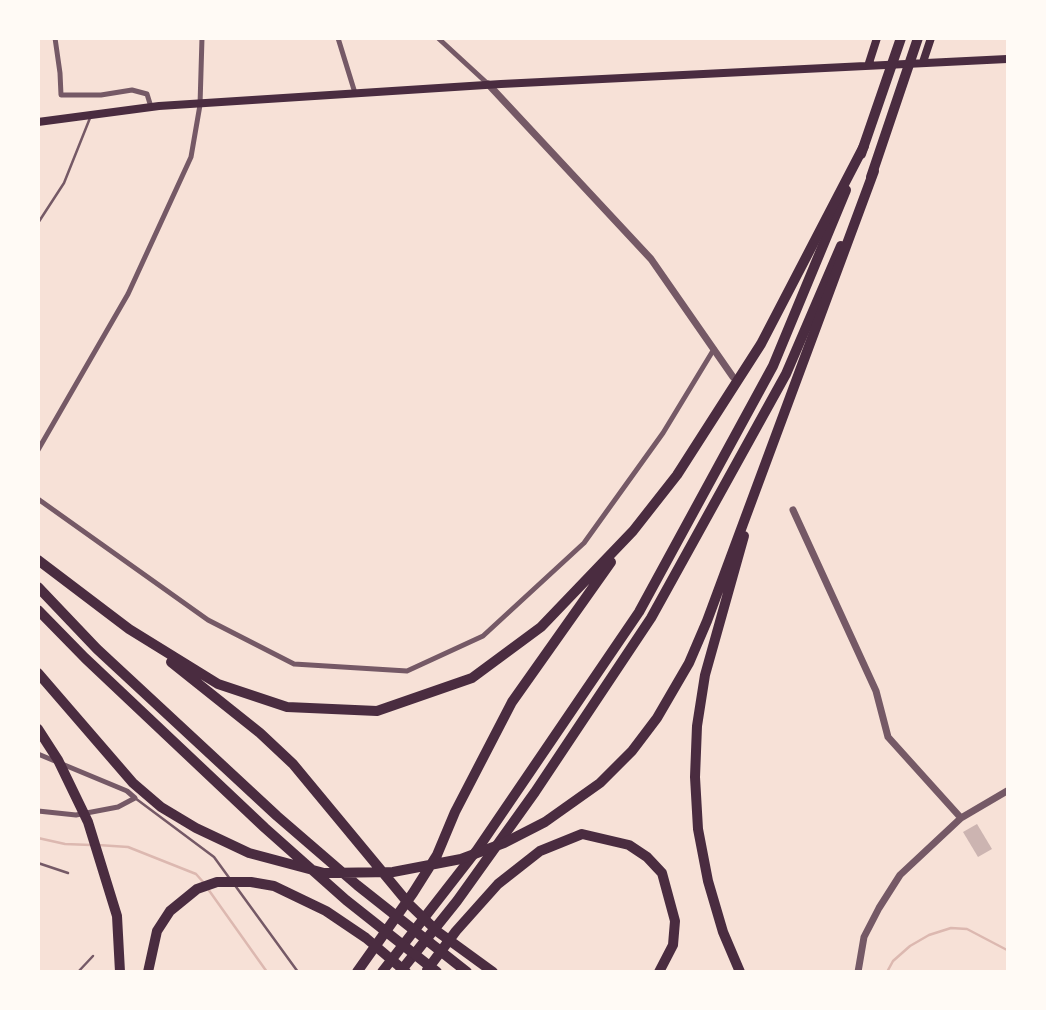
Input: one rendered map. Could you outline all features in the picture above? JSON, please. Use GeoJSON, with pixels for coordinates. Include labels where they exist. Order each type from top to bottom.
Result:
{"type":"FeatureCollection","features":[{"type":"Feature","properties":{"kind":"highway"},"geometry":{"type":"LineString","coordinates":[[382,971],[477,850],[639,612],[773,366],[864,146],[901,38]]}},
{"type":"Feature","properties":{"kind":"highway"},"geometry":{"type":"LineString","coordinates":[[38,673],[133,783],[161,807],[196,828],[249,853],[324,873],[370,874],[416,869],[461,859],[525,833],[564,810],[600,783],[632,751],[668,701],[689,663],[874,171],[918,38]]}},
{"type":"Feature","properties":{"kind":"highway"},"geometry":{"type":"LineString","coordinates":[[357,971],[414,893],[437,855],[455,813],[512,702],[633,531],[677,475],[761,344],[864,146]]}},
{"type":"Feature","properties":{"kind":"highway"},"geometry":{"type":"LineString","coordinates":[[400,971],[457,901],[535,792],[651,618],[786,374],[874,171]]}},
{"type":"Feature","properties":{"kind":"highway"},"geometry":{"type":"LineString","coordinates":[[740,971],[723,932],[705,868],[697,816],[695,751],[705,675],[728,600],[758,481]]}},
{"type":"Feature","properties":{"kind":"highway"},"geometry":{"type":"LineString","coordinates":[[129,629],[218,684],[287,707],[377,711],[472,677],[541,627],[633,531]]}},
{"type":"Feature","properties":{"kind":"highway"},"geometry":{"type":"LineString","coordinates":[[38,560],[260,733],[323,798],[410,904],[438,932],[493,971]]}},
{"type":"Feature","properties":{"kind":"highway"},"geometry":{"type":"LineString","coordinates":[[38,587],[97,649],[277,816],[357,885],[467,971]]}},
{"type":"Feature","properties":{"kind":"highway"},"geometry":{"type":"LineString","coordinates":[[38,610],[265,828],[346,900],[437,971]]}},
{"type":"Feature","properties":{"kind":"highway"},"geometry":{"type":"LineString","coordinates":[[38,729],[58,760],[89,822],[117,916],[120,971]]}},
{"type":"Feature","properties":{"kind":"highway"},"geometry":{"type":"LineString","coordinates":[[426,971],[456,930],[498,884],[540,851],[582,834],[629,845],[648,857],[663,873],[675,920],[673,944],[659,971]]}},
{"type":"Feature","properties":{"kind":"highway"},"geometry":{"type":"LineString","coordinates":[[148,971],[157,931],[170,911],[197,888],[217,882],[251,882],[274,886],[326,911],[366,938],[406,971]]}},
{"type":"Feature","properties":{"kind":"main road"},"geometry":{"type":"LineString","coordinates":[[868,66],[877,38]]}},
{"type":"Feature","properties":{"kind":"main road"},"geometry":{"type":"LineString","coordinates":[[923,62],[931,38]]}},
{"type":"Feature","properties":{"kind":"main road"},"geometry":{"type":"LineString","coordinates":[[38,122],[151,107],[488,84],[1007,59]]}},
{"type":"Feature","properties":{"kind":"street"},"geometry":{"type":"LineString","coordinates":[[55,38],[61,95],[101,95],[132,90],[146,94],[151,107]]}},
{"type":"Feature","properties":{"kind":"street"},"geometry":{"type":"LineString","coordinates":[[38,450],[128,294],[191,157],[200,105],[202,38]]}},
{"type":"Feature","properties":{"kind":"street"},"geometry":{"type":"LineString","coordinates":[[338,38],[355,93]]}},
{"type":"Feature","properties":{"kind":"street"},"geometry":{"type":"LineString","coordinates":[[438,38],[488,84],[651,259],[733,377]]}},
{"type":"Feature","properties":{"kind":"street"},"geometry":{"type":"LineString","coordinates":[[38,499],[208,620],[294,664],[407,671],[483,636],[584,543],[663,433],[714,349]]}},
{"type":"Feature","properties":{"kind":"street"},"geometry":{"type":"LineString","coordinates":[[793,510],[876,691],[888,737],[961,818]]}},
{"type":"Feature","properties":{"kind":"street"},"geometry":{"type":"LineString","coordinates":[[38,754],[127,791],[135,797],[118,807],[76,815],[38,811]]}},
{"type":"Feature","properties":{"kind":"street"},"geometry":{"type":"LineString","coordinates":[[858,971],[864,937],[900,876],[961,818],[1007,791]]}},
{"type":"Feature","properties":{"kind":"lane"},"geometry":{"type":"LineString","coordinates":[[38,223],[64,183],[91,114]]}},
{"type":"Feature","properties":{"kind":"lane"},"geometry":{"type":"LineString","coordinates":[[135,797],[214,857],[298,971]]}},
{"type":"Feature","properties":{"kind":"lane"},"geometry":{"type":"LineString","coordinates":[[38,863],[68,873]]}},
{"type":"Feature","properties":{"kind":"lane"},"geometry":{"type":"LineString","coordinates":[[78,971],[93,956]]}},
{"type":"Feature","properties":{"kind":"building"},"geometry":{"type":"Polygon","coordinates":[[[977,824],[992,849],[978,857],[963,832],[977,824]]]}},
{"type":"Feature","properties":{"kind":"waterway"},"geometry":{"type":"LineString","coordinates":[[38,838],[65,844],[91,845]]}},
{"type":"Feature","properties":{"kind":"waterway"},"geometry":{"type":"LineString","coordinates":[[98,845],[128,847],[196,874],[204,883]]}},
{"type":"Feature","properties":{"kind":"waterway"},"geometry":{"type":"LineString","coordinates":[[208,889],[267,972]]}},
{"type":"Feature","properties":{"kind":"waterway"},"geometry":{"type":"LineString","coordinates":[[887,972],[893,961],[910,946],[929,935],[951,928],[967,929],[1007,950]]}}]}
